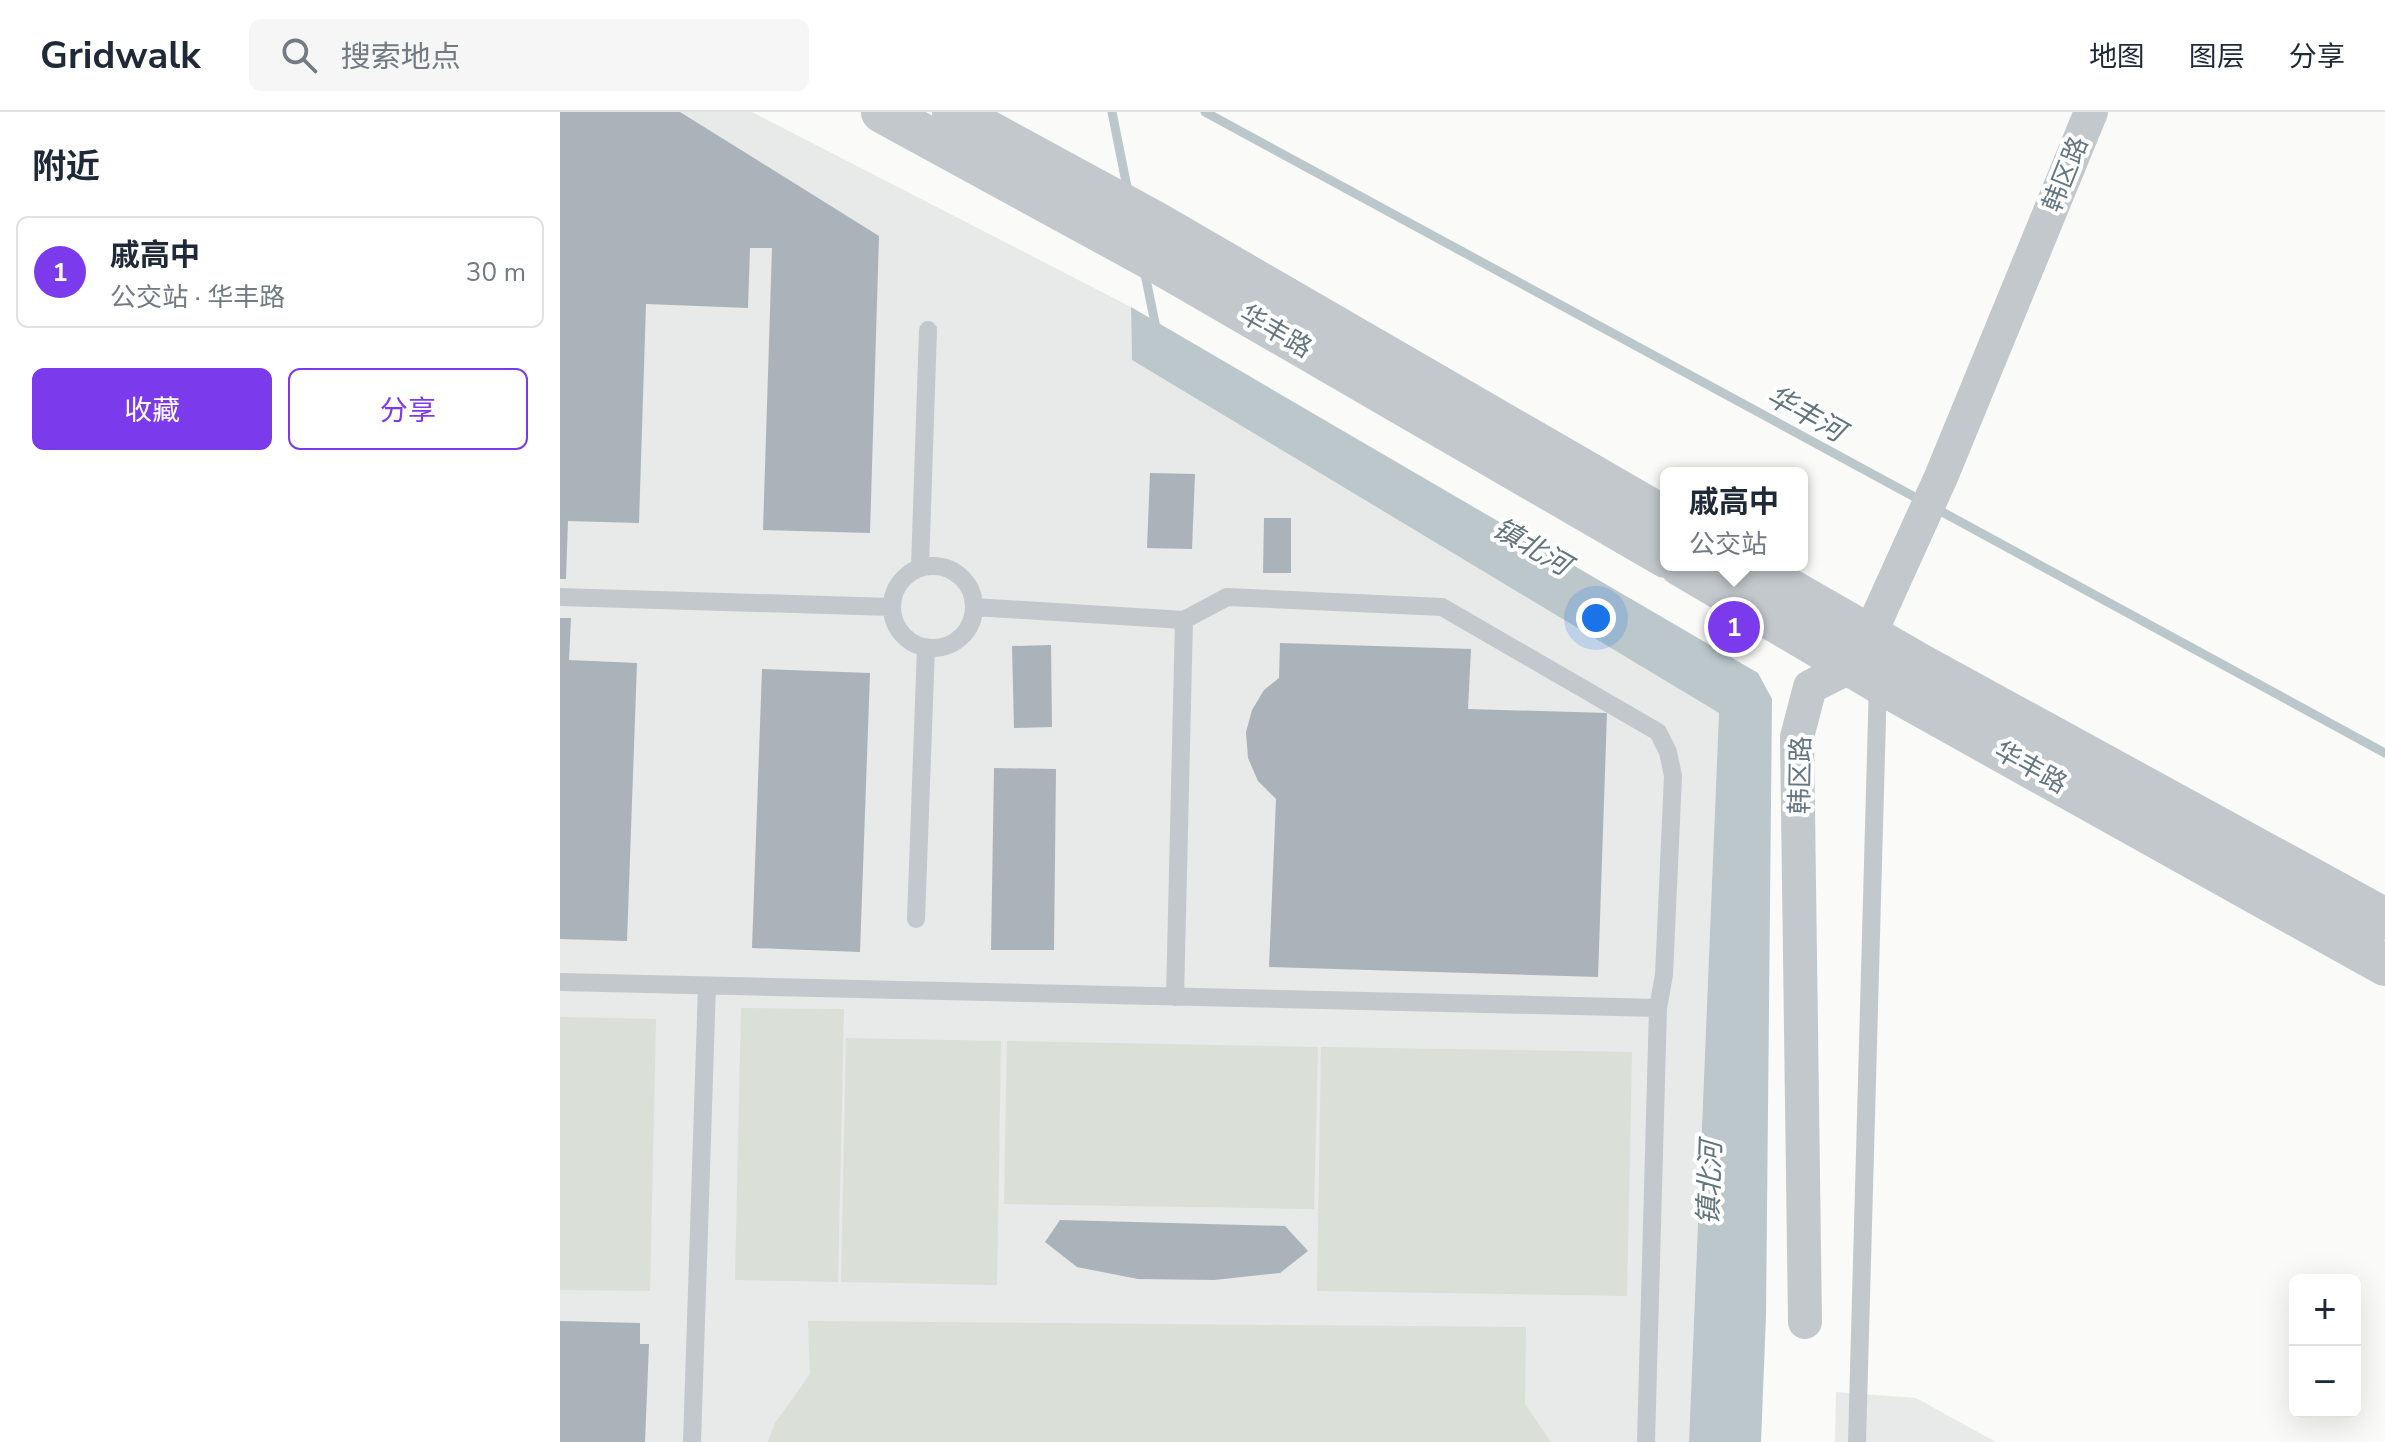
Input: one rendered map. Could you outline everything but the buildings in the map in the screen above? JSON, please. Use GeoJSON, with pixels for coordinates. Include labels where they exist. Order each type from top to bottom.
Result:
{"type":"FeatureCollection","features":[{"type":"Feature","properties":{"kind":"street","name":"华丰路"},"geometry":{"type":"LineString","coordinates":[[882,112],[1136,231],[1660,515]]}},
{"type":"Feature","properties":{"kind":"street","name":"华丰路"},"geometry":{"type":"LineString","coordinates":[[953,112],[1110,198],[1162,265],[1660,554]]}},
{"type":"Feature","properties":{"kind":"street","name":"韩区路"},"geometry":{"type":"LineString","coordinates":[[1805,1322],[1797,737],[1810,687],[1866,661],[2091,112]]}},
{"type":"Feature","properties":{"kind":"street","name":"华丰路"},"geometry":{"type":"LineString","coordinates":[[1692,571],[2385,919]]}},
{"type":"Feature","properties":{"kind":"street","name":"华丰路"},"geometry":{"type":"LineString","coordinates":[[1754,571],[1866,661],[2385,965]]}},
{"type":"Feature","properties":{"kind":"lane"},"geometry":{"type":"LineString","coordinates":[[920,567],[928,330]]}},
{"type":"Feature","properties":{"kind":"lane"},"geometry":{"type":"LineString","coordinates":[[920,567],[946,567],[958,573],[973,594],[974,607],[972,621],[965,634],[940,648],[926,648],[912,643],[901,634],[893,621],[891,607],[899,582],[908,573],[920,567]]}},
{"type":"Feature","properties":{"kind":"lane"},"geometry":{"type":"LineString","coordinates":[[560,597],[891,607]]}},
{"type":"Feature","properties":{"kind":"lane"},"geometry":{"type":"LineString","coordinates":[[974,607],[1184,620],[1227,597],[1442,607],[1658,732],[1668,752],[1673,776],[1664,975],[1658,1008],[1646,1442]]}},
{"type":"Feature","properties":{"kind":"lane"},"geometry":{"type":"LineString","coordinates":[[1175,997],[1184,620]]}},
{"type":"Feature","properties":{"kind":"lane"},"geometry":{"type":"LineString","coordinates":[[916,919],[926,648]]}},
{"type":"Feature","properties":{"kind":"lane"},"geometry":{"type":"LineString","coordinates":[[1857,1442],[1866,661]]}},
{"type":"Feature","properties":{"kind":"lane"},"geometry":{"type":"LineString","coordinates":[[560,982],[1658,1008]]}},
{"type":"Feature","properties":{"kind":"lane"},"geometry":{"type":"LineString","coordinates":[[692,1442],[707,986]]}},
{"type":"Feature","properties":{"kind":"shaded area"},"geometry":{"type":"Polygon","coordinates":[[[560,112],[752,112],[1131,307],[1132,360],[1719,713],[1689,1442],[560,1442],[560,112]]]}},
{"type":"Feature","properties":{"kind":"shaded area"},"geometry":{"type":"Polygon","coordinates":[[[741,1008],[844,1009],[838,1282],[735,1280],[741,1008]]]}},
{"type":"Feature","properties":{"kind":"shaded area"},"geometry":{"type":"Polygon","coordinates":[[[560,1017],[656,1019],[650,1291],[560,1290],[560,1017]]]}},
{"type":"Feature","properties":{"kind":"shaded area"},"geometry":{"type":"Polygon","coordinates":[[[846,1038],[1001,1041],[997,1285],[841,1282],[846,1038]]]}},
{"type":"Feature","properties":{"kind":"shaded area"},"geometry":{"type":"Polygon","coordinates":[[[1007,1041],[1318,1047],[1314,1209],[1004,1204],[1007,1041]]]}},
{"type":"Feature","properties":{"kind":"shaded area"},"geometry":{"type":"Polygon","coordinates":[[[1321,1047],[1632,1052],[1627,1296],[1317,1291],[1321,1047]]]}},
{"type":"Feature","properties":{"kind":"shaded area"},"geometry":{"type":"Polygon","coordinates":[[[808,1321],[1526,1327],[1525,1404],[1551,1442],[768,1442],[775,1423],[810,1374],[808,1321]]]}},
{"type":"Feature","properties":{"kind":"shaded area"},"geometry":{"type":"Polygon","coordinates":[[[1836,1392],[1916,1398],[1996,1442],[1835,1442],[1836,1392]]]}},
{"type":"Feature","properties":{"kind":"water"},"geometry":{"type":"Polygon","coordinates":[[[1131,307],[1758,673],[1772,699],[1766,1315],[1761,1442],[1689,1442],[1719,713],[1132,360],[1131,307]]]}},
{"type":"Feature","properties":{"kind":"waterway","name":"镇北河"},"geometry":{"type":"LineString","coordinates":[[1112,112],[1128,192]]}},
{"type":"Feature","properties":{"kind":"waterway","name":"华丰河"},"geometry":{"type":"LineString","coordinates":[[1205,112],[1922,501]]}},
{"type":"Feature","properties":{"kind":"waterway","name":"镇北河"},"geometry":{"type":"LineString","coordinates":[[1144,269],[1157,333]]}},
{"type":"Feature","properties":{"kind":"waterway","name":"华丰河"},"geometry":{"type":"LineString","coordinates":[[1935,508],[2385,753]]}},
{"type":"Feature","properties":{"kind":"place","name":"戚高中"},"geometry":{"type":"Point","coordinates":[1734,627]}}]}
